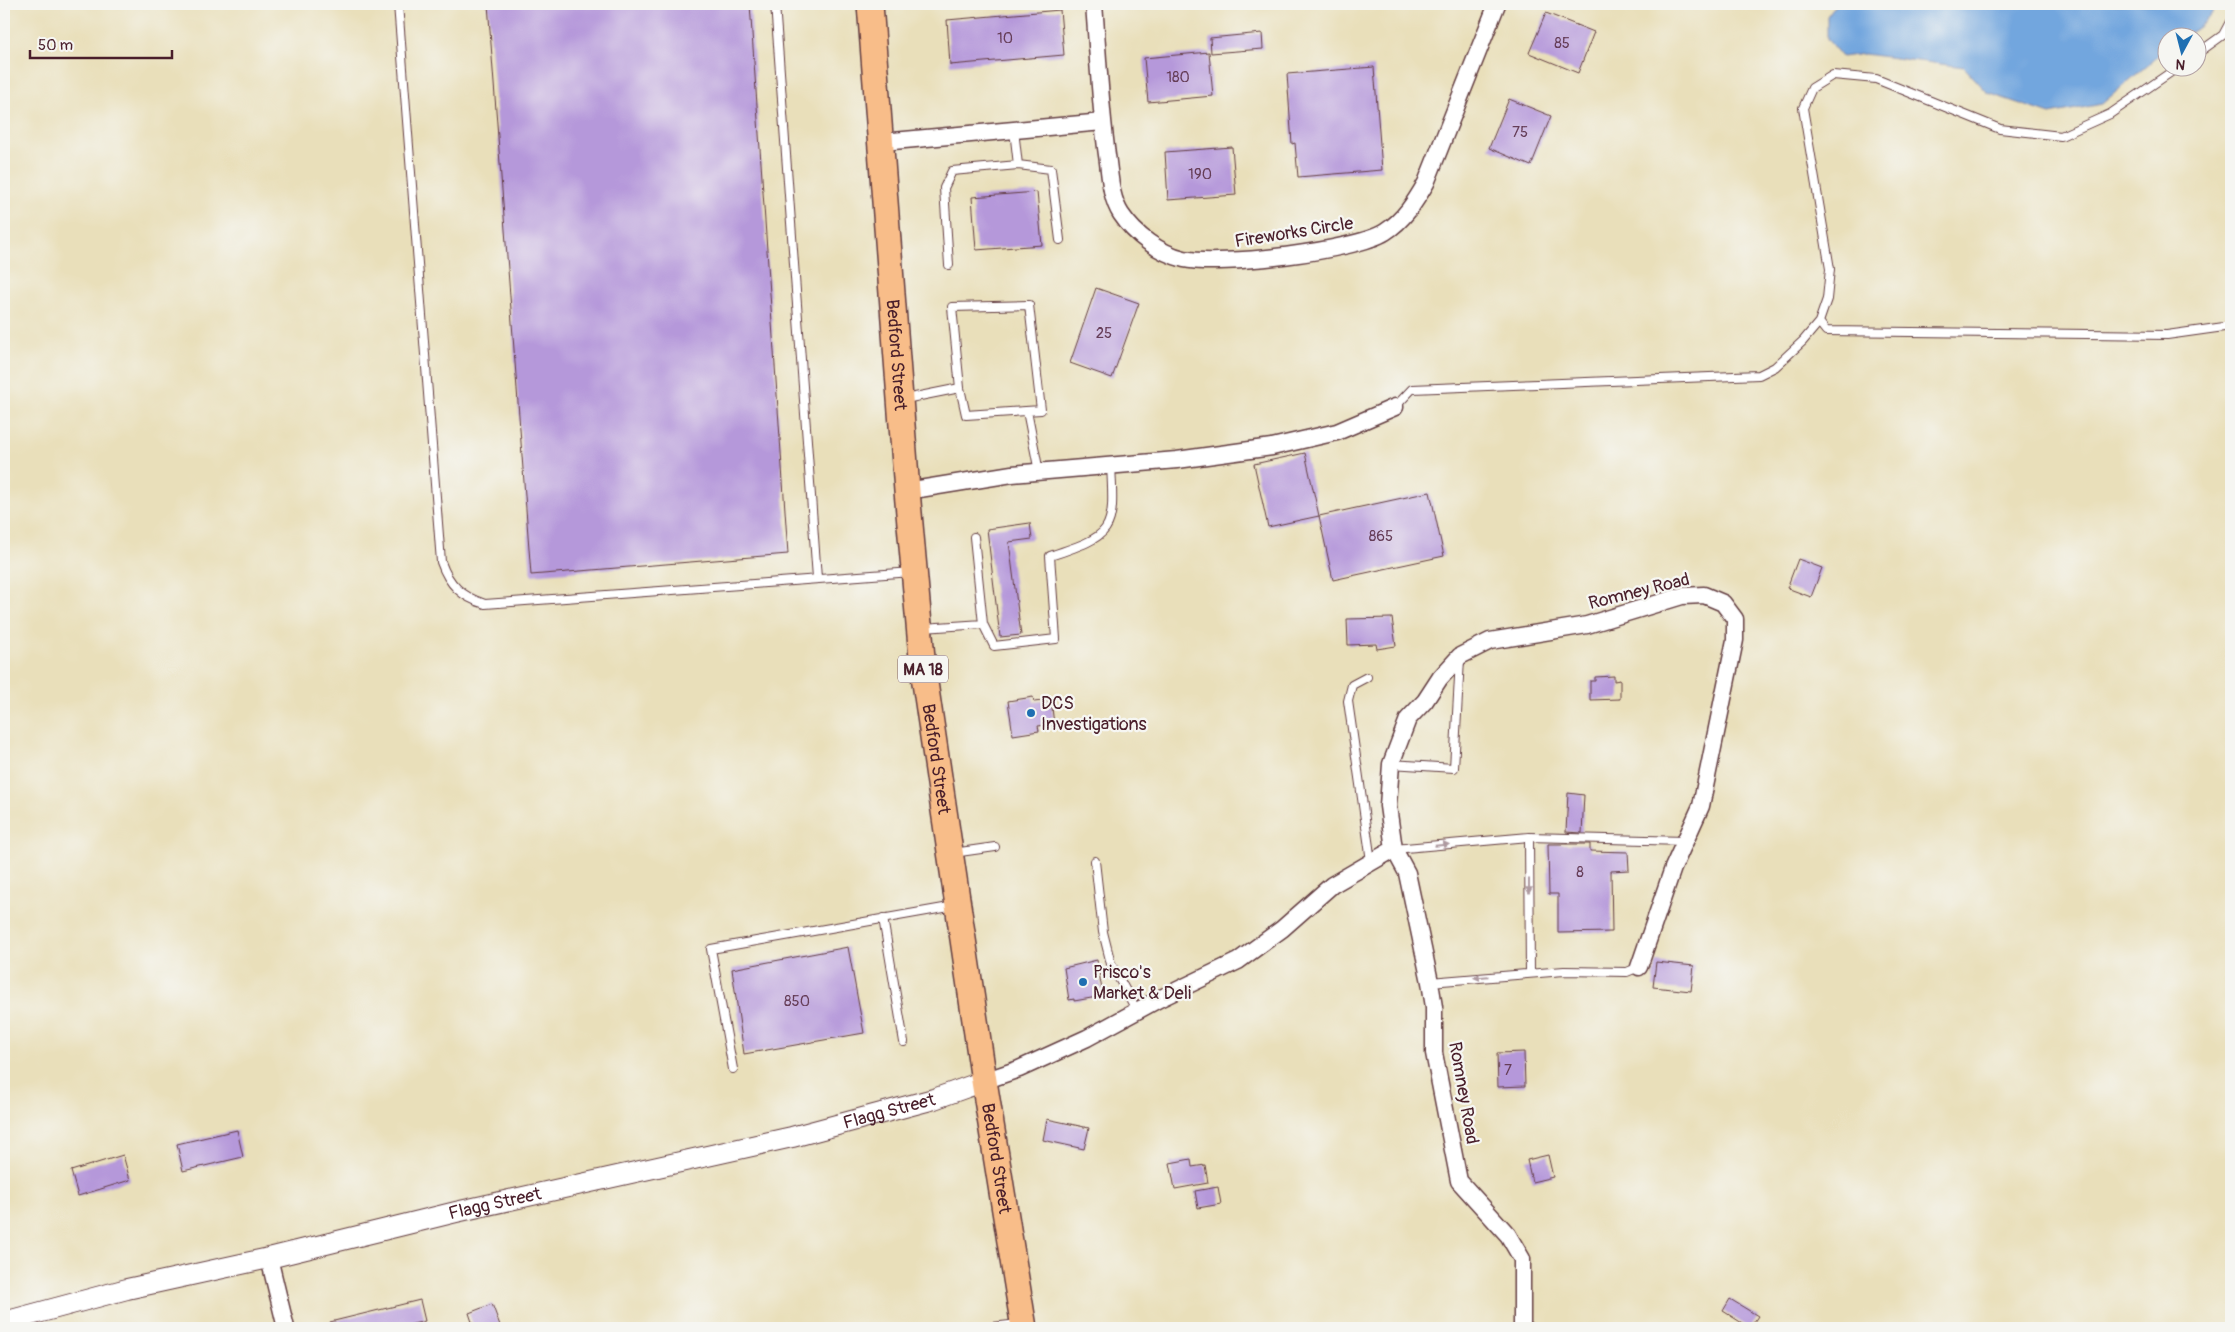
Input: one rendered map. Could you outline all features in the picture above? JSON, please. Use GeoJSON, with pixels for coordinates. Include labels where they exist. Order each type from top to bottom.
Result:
{"type":"FeatureCollection","features":[{"type":"Feature","properties":{"kind":"main road","name":"Bedford Street"},"geometry":{"type":"LineString","coordinates":[[870,4],[882,142],[907,491],[929,718],[984,1081],[1024,1326]]}},
{"type":"Feature","properties":{"kind":"street","name":"Fireworks Circle"},"geometry":{"type":"LineString","coordinates":[[1094,4],[1103,122],[1112,188],[1120,213],[1137,233],[1159,249],[1183,259],[1206,262],[1231,262],[1340,247],[1367,241],[1385,232],[1400,220],[1422,190],[1497,4]]}},
{"type":"Feature","properties":{"kind":"street"},"geometry":{"type":"LineString","coordinates":[[882,142],[1103,122]]}},
{"type":"Feature","properties":{"kind":"street"},"geometry":{"type":"LineString","coordinates":[[907,491],[1039,472],[1177,460],[1272,447],[1337,432],[1395,407]]}},
{"type":"Feature","properties":{"kind":"street","name":"Romney Road"},"geometry":{"type":"LineString","coordinates":[[1522,1328],[1522,1259],[1508,1235],[1459,1181],[1434,1053],[1434,1007],[1430,982],[1407,873],[1394,849],[1388,806],[1391,764],[1408,719],[1425,701],[1440,678],[1460,656],[1490,641],[1587,624],[1682,596],[1704,595],[1723,603],[1734,619],[1735,640],[1701,806],[1673,868],[1639,967]]}},
{"type":"Feature","properties":{"kind":"street"},"geometry":{"type":"LineString","coordinates":[[984,1081],[1019,1069],[1057,1052],[1238,961],[1282,928],[1332,885],[1394,849]]}},
{"type":"Feature","properties":{"kind":"street","name":"Flagg Street"},"geometry":{"type":"LineString","coordinates":[[4,1322],[127,1289],[269,1258],[456,1212],[792,1137],[934,1099],[984,1081]]}},
{"type":"Feature","properties":{"kind":"street"},"geometry":{"type":"LineString","coordinates":[[269,1258],[286,1328]]}},
{"type":"Feature","properties":{"kind":"lane"},"geometry":{"type":"LineString","coordinates":[[398,4],[441,562],[447,578],[460,593],[472,600],[485,604],[914,572]]}},
{"type":"Feature","properties":{"kind":"lane"},"geometry":{"type":"LineString","coordinates":[[774,4],[817,578]]}},
{"type":"Feature","properties":{"kind":"lane"},"geometry":{"type":"LineString","coordinates":[[2208,46],[2223,35],[2231,20]]}},
{"type":"Feature","properties":{"kind":"lane"},"geometry":{"type":"LineString","coordinates":[[1395,407],[1412,389],[1759,375],[1775,367],[1803,342],[1819,322],[1827,299],[1830,269],[1804,108],[1812,88],[1833,75],[1876,79],[2000,129],[2061,136],[2110,114],[2162,78]]}},
{"type":"Feature","properties":{"kind":"lane"},"geometry":{"type":"LineString","coordinates":[[1014,130],[1018,165]]}},
{"type":"Feature","properties":{"kind":"lane"},"geometry":{"type":"LineString","coordinates":[[949,265],[944,188],[952,172],[1018,165],[1050,169],[1060,240]]}},
{"type":"Feature","properties":{"kind":"lane"},"geometry":{"type":"LineString","coordinates":[[1029,305],[1041,410],[966,415],[960,388],[952,307],[1029,305]]}},
{"type":"Feature","properties":{"kind":"lane"},"geometry":{"type":"LineString","coordinates":[[1819,322],[1826,331],[2166,335],[2231,326]]}},
{"type":"Feature","properties":{"kind":"lane"},"geometry":{"type":"LineString","coordinates":[[900,400],[960,388]]}},
{"type":"Feature","properties":{"kind":"lane"},"geometry":{"type":"LineString","coordinates":[[1027,411],[1039,472]]}},
{"type":"Feature","properties":{"kind":"lane"},"geometry":{"type":"LineString","coordinates":[[974,537],[983,624],[994,646],[1056,639],[1050,556],[1087,544],[1102,535],[1111,520],[1113,500],[1111,466]]}},
{"type":"Feature","properties":{"kind":"lane"},"geometry":{"type":"LineString","coordinates":[[919,628],[983,624]]}},
{"type":"Feature","properties":{"kind":"lane"},"geometry":{"type":"LineString","coordinates":[[1391,764],[1454,768],[1460,656]]}},
{"type":"Feature","properties":{"kind":"lane"},"geometry":{"type":"LineString","coordinates":[[1367,677],[1352,685],[1348,701],[1371,862]]}},
{"type":"Feature","properties":{"kind":"lane"},"geometry":{"type":"LineString","coordinates":[[1394,849],[1529,837],[1685,841]]}},
{"type":"Feature","properties":{"kind":"lane"},"geometry":{"type":"LineString","coordinates":[[1529,837],[1530,973]]}},
{"type":"Feature","properties":{"kind":"lane"},"geometry":{"type":"LineString","coordinates":[[949,854],[995,847]]}},
{"type":"Feature","properties":{"kind":"lane"},"geometry":{"type":"LineString","coordinates":[[1095,861],[1103,932],[1111,964],[1137,1011]]}},
{"type":"Feature","properties":{"kind":"lane"},"geometry":{"type":"LineString","coordinates":[[733,1069],[711,949],[957,905]]}},
{"type":"Feature","properties":{"kind":"lane"},"geometry":{"type":"LineString","coordinates":[[884,918],[904,1042]]}},
{"type":"Feature","properties":{"kind":"lane"},"geometry":{"type":"LineString","coordinates":[[1430,982],[1530,973],[1627,972],[1639,967]]}},
{"type":"Feature","properties":{"kind":"lane"},"geometry":{"type":"LineString","coordinates":[[983,1328],[1024,1326]]}},
{"type":"Feature","properties":{"kind":"water"},"geometry":{"type":"Polygon","coordinates":[[[1836,4],[2219,4],[2197,28],[2158,28],[2158,56],[2102,104],[2050,114],[1988,93],[1964,67],[1864,54],[1842,57],[1827,39],[1827,16],[1836,4]]]}},
{"type":"Feature","properties":{"kind":"building"},"geometry":{"type":"Polygon","coordinates":[[[488,4],[750,4],[788,554],[531,575],[488,4]]]}},
{"type":"Feature","properties":{"kind":"building"},"geometry":{"type":"Polygon","coordinates":[[[1060,10],[1064,55],[950,65],[947,20],[1060,10]]]}},
{"type":"Feature","properties":{"kind":"building"},"geometry":{"type":"Polygon","coordinates":[[[1546,13],[1594,32],[1578,73],[1529,53],[1546,13]]]}},
{"type":"Feature","properties":{"kind":"building"},"geometry":{"type":"Polygon","coordinates":[[[1262,33],[1263,49],[1211,53],[1210,38],[1262,33]]]}},
{"type":"Feature","properties":{"kind":"building"},"geometry":{"type":"Polygon","coordinates":[[[1209,52],[1213,96],[1148,102],[1144,58],[1209,52]]]}},
{"type":"Feature","properties":{"kind":"building"},"geometry":{"type":"Polygon","coordinates":[[[1374,67],[1382,170],[1298,177],[1295,143],[1292,144],[1287,74],[1374,67]]]}},
{"type":"Feature","properties":{"kind":"building"},"geometry":{"type":"Polygon","coordinates":[[[1509,99],[1551,116],[1531,166],[1489,148],[1509,99]]]}},
{"type":"Feature","properties":{"kind":"building"},"geometry":{"type":"Polygon","coordinates":[[[1232,147],[1236,195],[1168,200],[1165,152],[1232,147]]]}},
{"type":"Feature","properties":{"kind":"building"},"geometry":{"type":"Polygon","coordinates":[[[1037,192],[1042,245],[976,250],[972,197],[1037,192]]]}},
{"type":"Feature","properties":{"kind":"building"},"geometry":{"type":"Polygon","coordinates":[[[1096,288],[1139,303],[1112,378],[1070,363],[1096,288]]]}},
{"type":"Feature","properties":{"kind":"building"},"geometry":{"type":"Polygon","coordinates":[[[1305,453],[1319,516],[1268,527],[1254,464],[1305,453]]]}},
{"type":"Feature","properties":{"kind":"building"},"geometry":{"type":"Polygon","coordinates":[[[1430,492],[1444,556],[1333,580],[1319,516],[1430,492]]]}},
{"type":"Feature","properties":{"kind":"building"},"geometry":{"type":"Polygon","coordinates":[[[1030,523],[1032,539],[1009,542],[1021,635],[1000,637],[987,529],[1030,523]]]}},
{"type":"Feature","properties":{"kind":"building"},"geometry":{"type":"Polygon","coordinates":[[[1798,559],[1822,568],[1811,597],[1787,588],[1798,559]]]}},
{"type":"Feature","properties":{"kind":"building"},"geometry":{"type":"Polygon","coordinates":[[[1392,618],[1396,646],[1377,649],[1376,644],[1348,645],[1347,619],[1392,618]]]}},
{"type":"Feature","properties":{"kind":"building"},"geometry":{"type":"Polygon","coordinates":[[[1614,676],[1614,681],[1620,680],[1620,699],[1590,700],[1590,681],[1595,681],[1595,677],[1614,676]]]}},
{"type":"Feature","properties":{"kind":"building","name":"DCS Investigations"},"geometry":{"type":"Polygon","coordinates":[[[1033,697],[1034,702],[1051,700],[1054,724],[1038,726],[1039,731],[1013,735],[1008,701],[1033,697]]]}},
{"type":"Feature","properties":{"kind":"building"},"geometry":{"type":"Polygon","coordinates":[[[1568,793],[1584,795],[1582,833],[1566,832],[1568,793]]]}},
{"type":"Feature","properties":{"kind":"building"},"geometry":{"type":"Polygon","coordinates":[[[1548,844],[1590,844],[1590,851],[1628,852],[1629,870],[1611,871],[1612,932],[1558,933],[1558,894],[1549,894],[1548,844]]]}},
{"type":"Feature","properties":{"kind":"building"},"geometry":{"type":"Polygon","coordinates":[[[848,947],[864,1033],[744,1054],[732,969],[848,947]]]}},
{"type":"Feature","properties":{"kind":"building","name":"Prisco's Market & Deli"},"geometry":{"type":"Polygon","coordinates":[[[1097,960],[1103,996],[1074,1001],[1074,999],[1069,1000],[1064,968],[1097,960]]]}},
{"type":"Feature","properties":{"kind":"building"},"geometry":{"type":"Polygon","coordinates":[[[1656,962],[1694,966],[1691,991],[1653,987],[1656,962]]]}},
{"type":"Feature","properties":{"kind":"building"},"geometry":{"type":"Polygon","coordinates":[[[1524,1052],[1525,1086],[1498,1087],[1497,1053],[1524,1052]]]}},
{"type":"Feature","properties":{"kind":"building"},"geometry":{"type":"Polygon","coordinates":[[[1047,1119],[1089,1128],[1084,1149],[1043,1140],[1047,1119]]]}},
{"type":"Feature","properties":{"kind":"building"},"geometry":{"type":"Polygon","coordinates":[[[237,1130],[243,1157],[183,1171],[177,1144],[237,1130]]]}},
{"type":"Feature","properties":{"kind":"building"},"geometry":{"type":"Polygon","coordinates":[[[123,1155],[130,1180],[78,1196],[71,1171],[123,1155]]]}},
{"type":"Feature","properties":{"kind":"building"},"geometry":{"type":"Polygon","coordinates":[[[1548,1155],[1553,1177],[1532,1182],[1527,1160],[1548,1155]]]}},
{"type":"Feature","properties":{"kind":"building"},"geometry":{"type":"Polygon","coordinates":[[[1191,1159],[1192,1167],[1205,1165],[1208,1183],[1175,1189],[1170,1163],[1191,1159]]]}},
{"type":"Feature","properties":{"kind":"building"},"geometry":{"type":"Polygon","coordinates":[[[1218,1187],[1221,1204],[1198,1208],[1195,1191],[1218,1187]]]}},
{"type":"Feature","properties":{"kind":"building"},"geometry":{"type":"Polygon","coordinates":[[[1730,1299],[1758,1316],[1750,1328],[1723,1311],[1730,1299]]]}},
{"type":"Feature","properties":{"kind":"building"},"geometry":{"type":"Polygon","coordinates":[[[420,1300],[425,1321],[397,1328],[330,1328],[330,1322],[420,1300]]]}},
{"type":"Feature","properties":{"kind":"building"},"geometry":{"type":"Polygon","coordinates":[[[492,1304],[501,1328],[474,1328],[469,1313],[492,1304]]]}},
{"type":"Feature","properties":{"kind":"place","name":"DCS Investigations"},"geometry":{"type":"Point","coordinates":[1031,713]}},
{"type":"Feature","properties":{"kind":"place","name":"Prisco's Market & Deli"},"geometry":{"type":"Point","coordinates":[1083,982]}}]}
